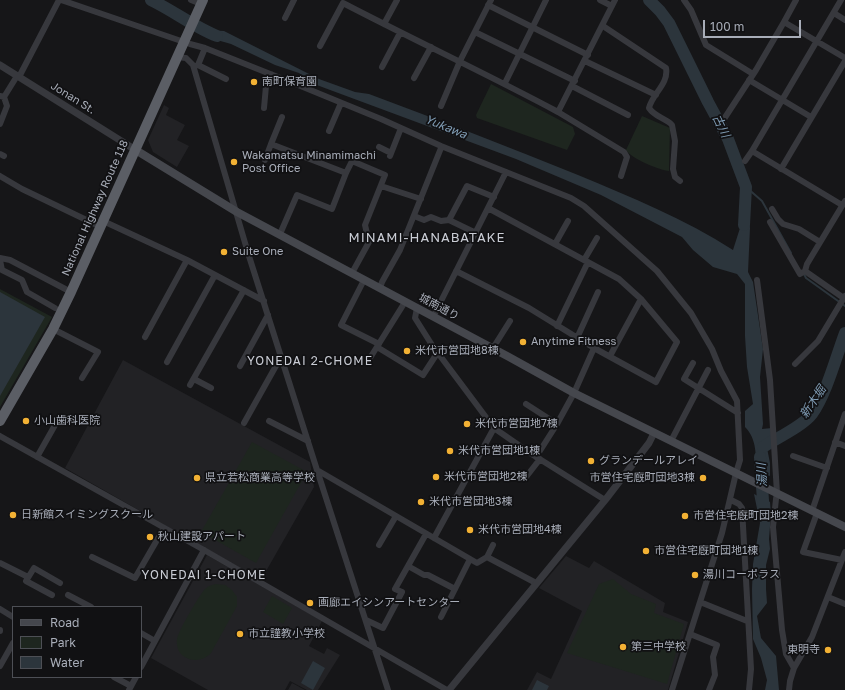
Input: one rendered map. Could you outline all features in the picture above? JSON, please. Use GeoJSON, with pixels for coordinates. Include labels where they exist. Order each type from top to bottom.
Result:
{"type":"FeatureCollection","features":[{"type":"Feature","properties":{"kind":"highway","name":"National Highway Route 118"},"geometry":{"type":"LineString","coordinates":[[0,421],[53,329],[71,292],[134,149],[201,4]]}},
{"type":"Feature","properties":{"kind":"main road","name":"城南通り"},"geometry":{"type":"LineString","coordinates":[[134,149],[237,212],[493,348],[574,393],[778,493]]}},
{"type":"Feature","properties":{"kind":"main road"},"geometry":{"type":"LineString","coordinates":[[778,493],[845,528]]}},
{"type":"Feature","properties":{"kind":"street"},"geometry":{"type":"LineString","coordinates":[[0,124],[7,106],[2,96],[18,77],[60,0],[205,48],[341,102],[506,172],[546,187],[571,198],[584,206],[657,271],[675,293],[695,319],[712,349],[721,371],[737,402],[740,460],[737,474],[722,533],[672,690]]}},
{"type":"Feature","properties":{"kind":"street"},"geometry":{"type":"LineString","coordinates":[[191,0],[201,4]]}},
{"type":"Feature","properties":{"kind":"street"},"geometry":{"type":"LineString","coordinates":[[285,18],[294,0]]}},
{"type":"Feature","properties":{"kind":"street"},"geometry":{"type":"LineString","coordinates":[[384,24],[397,0]]}},
{"type":"Feature","properties":{"kind":"street"},"geometry":{"type":"LineString","coordinates":[[600,0],[612,6]]}},
{"type":"Feature","properties":{"kind":"street"},"geometry":{"type":"LineString","coordinates":[[558,112],[616,0]]}},
{"type":"Feature","properties":{"kind":"street"},"geometry":{"type":"LineString","coordinates":[[684,0],[691,10],[706,45],[753,74]]}},
{"type":"Feature","properties":{"kind":"street"},"geometry":{"type":"LineString","coordinates":[[724,119],[753,74],[796,0]]}},
{"type":"Feature","properties":{"kind":"street"},"geometry":{"type":"LineString","coordinates":[[745,161],[841,0]]}},
{"type":"Feature","properties":{"kind":"street"},"geometry":{"type":"LineString","coordinates":[[320,46],[341,1],[400,33],[460,61],[558,112],[624,152],[628,157],[621,176]]}},
{"type":"Feature","properties":{"kind":"street"},"geometry":{"type":"LineString","coordinates":[[505,84],[532,28],[543,1]]}},
{"type":"Feature","properties":{"kind":"street"},"geometry":{"type":"LineString","coordinates":[[441,106],[460,61],[490,3],[532,28],[656,95]]}},
{"type":"Feature","properties":{"kind":"street"},"geometry":{"type":"LineString","coordinates":[[834,13],[845,20]]}},
{"type":"Feature","properties":{"kind":"street"},"geometry":{"type":"LineString","coordinates":[[781,169],[845,60],[817,41],[784,22]]}},
{"type":"Feature","properties":{"kind":"street"},"geometry":{"type":"LineString","coordinates":[[603,26],[666,68],[667,74],[665,80],[656,95],[651,100],[649,108],[653,114],[661,117],[672,125],[675,141],[673,169],[675,177],[680,181]]}},
{"type":"Feature","properties":{"kind":"street"},"geometry":{"type":"LineString","coordinates":[[475,32],[573,83],[628,115]]}},
{"type":"Feature","properties":{"kind":"street"},"geometry":{"type":"LineString","coordinates":[[382,67],[400,33]]}},
{"type":"Feature","properties":{"kind":"street"},"geometry":{"type":"LineString","coordinates":[[414,78],[431,47]]}},
{"type":"Feature","properties":{"kind":"street"},"geometry":{"type":"LineString","coordinates":[[205,48],[195,66],[268,315],[388,690]]}},
{"type":"Feature","properties":{"kind":"street"},"geometry":{"type":"LineString","coordinates":[[176,57],[186,58],[195,66],[226,79]]}},
{"type":"Feature","properties":{"kind":"street","name":"Jonan St."},"geometry":{"type":"LineString","coordinates":[[0,65],[134,149]]}},
{"type":"Feature","properties":{"kind":"street"},"geometry":{"type":"LineString","coordinates":[[264,108],[266,86],[271,74]]}},
{"type":"Feature","properties":{"kind":"street"},"geometry":{"type":"LineString","coordinates":[[749,80],[812,117]]}},
{"type":"Feature","properties":{"kind":"street"},"geometry":{"type":"LineString","coordinates":[[329,131],[341,102]]}},
{"type":"Feature","properties":{"kind":"street"},"geometry":{"type":"LineString","coordinates":[[265,160],[282,117]]}},
{"type":"Feature","properties":{"kind":"street"},"geometry":{"type":"LineString","coordinates":[[379,147],[391,154],[402,128]]}},
{"type":"Feature","properties":{"kind":"street"},"geometry":{"type":"LineString","coordinates":[[271,144],[346,173]]}},
{"type":"Feature","properties":{"kind":"street"},"geometry":{"type":"LineString","coordinates":[[380,288],[400,250],[441,148]]}},
{"type":"Feature","properties":{"kind":"street"},"geometry":{"type":"LineString","coordinates":[[752,151],[781,169],[844,203],[807,264],[805,270],[800,274],[770,222]]}},
{"type":"Feature","properties":{"kind":"street"},"geometry":{"type":"LineString","coordinates":[[280,234],[297,195],[332,209],[352,161],[385,175],[365,225],[369,242],[352,274]]}},
{"type":"Feature","properties":{"kind":"street"},"geometry":{"type":"LineString","coordinates":[[433,316],[506,172]]}},
{"type":"Feature","properties":{"kind":"street"},"geometry":{"type":"LineString","coordinates":[[0,176],[22,189],[187,260],[264,301]]}},
{"type":"Feature","properties":{"kind":"street"},"geometry":{"type":"LineString","coordinates":[[381,186],[421,199]]}},
{"type":"Feature","properties":{"kind":"street"},"geometry":{"type":"LineString","coordinates":[[449,220],[467,186],[494,197]]}},
{"type":"Feature","properties":{"kind":"street"},"geometry":{"type":"LineString","coordinates":[[456,271],[505,295],[594,348],[656,382],[677,342],[641,299],[619,280],[488,208]]}},
{"type":"Feature","properties":{"kind":"street"},"geometry":{"type":"LineString","coordinates":[[772,209],[783,224],[799,229],[820,242]]}},
{"type":"Feature","properties":{"kind":"street"},"geometry":{"type":"LineString","coordinates":[[414,216],[424,220],[431,217],[441,221],[449,220],[476,233]]}},
{"type":"Feature","properties":{"kind":"street"},"geometry":{"type":"LineString","coordinates":[[555,244],[568,221]]}},
{"type":"Feature","properties":{"kind":"street"},"geometry":{"type":"LineString","coordinates":[[557,326],[597,238]]}},
{"type":"Feature","properties":{"kind":"street"},"geometry":{"type":"LineString","coordinates":[[55,308],[27,292],[22,280],[2,270],[0,259],[10,260],[71,292]]}},
{"type":"Feature","properties":{"kind":"street"},"geometry":{"type":"LineString","coordinates":[[145,337],[187,260]]}},
{"type":"Feature","properties":{"kind":"street"},"geometry":{"type":"LineString","coordinates":[[795,364],[818,341],[845,298],[805,270]]}},
{"type":"Feature","properties":{"kind":"street"},"geometry":{"type":"LineString","coordinates":[[167,362],[215,275]]}},
{"type":"Feature","properties":{"kind":"street"},"geometry":{"type":"LineString","coordinates":[[364,280],[341,325],[378,346],[423,376],[438,352]]}},
{"type":"Feature","properties":{"kind":"street"},"geometry":{"type":"LineString","coordinates":[[757,280],[770,380],[775,442],[778,493],[773,527],[782,630],[786,654],[794,668]]}},
{"type":"Feature","properties":{"kind":"street"},"geometry":{"type":"LineString","coordinates":[[190,385],[244,290]]}},
{"type":"Feature","properties":{"kind":"street"},"geometry":{"type":"LineString","coordinates":[[577,338],[598,292]]}},
{"type":"Feature","properties":{"kind":"street"},"geometry":{"type":"LineString","coordinates":[[610,356],[641,299]]}},
{"type":"Feature","properties":{"kind":"street"},"geometry":{"type":"LineString","coordinates":[[370,358],[405,302]]}},
{"type":"Feature","properties":{"kind":"street"},"geometry":{"type":"LineString","coordinates":[[417,308],[415,319],[494,428],[538,458],[605,500]]}},
{"type":"Feature","properties":{"kind":"street"},"geometry":{"type":"LineString","coordinates":[[240,366],[268,315]]}},
{"type":"Feature","properties":{"kind":"street"},"geometry":{"type":"LineString","coordinates":[[493,348],[510,321]]}},
{"type":"Feature","properties":{"kind":"street"},"geometry":{"type":"LineString","coordinates":[[53,329],[98,352],[82,378]]}},
{"type":"Feature","properties":{"kind":"street"},"geometry":{"type":"LineString","coordinates":[[526,477],[574,393],[594,348]]}},
{"type":"Feature","properties":{"kind":"street"},"geometry":{"type":"LineString","coordinates":[[244,423],[277,364],[283,361]]}},
{"type":"Feature","properties":{"kind":"street"},"geometry":{"type":"LineString","coordinates":[[693,363],[684,379],[738,413]]}},
{"type":"Feature","properties":{"kind":"street"},"geometry":{"type":"LineString","coordinates":[[671,441],[708,370]]}},
{"type":"Feature","properties":{"kind":"street"},"geometry":{"type":"LineString","coordinates":[[194,379],[211,388]]}},
{"type":"Feature","properties":{"kind":"street"},"geometry":{"type":"LineString","coordinates":[[526,404],[557,424]]}},
{"type":"Feature","properties":{"kind":"street"},"geometry":{"type":"LineString","coordinates":[[842,560],[803,552],[827,468],[845,414]]}},
{"type":"Feature","properties":{"kind":"street"},"geometry":{"type":"LineString","coordinates":[[37,457],[59,418]]}},
{"type":"Feature","properties":{"kind":"street"},"geometry":{"type":"LineString","coordinates":[[269,421],[308,441]]}},
{"type":"Feature","properties":{"kind":"street"},"geometry":{"type":"LineString","coordinates":[[434,538],[494,428]]}},
{"type":"Feature","properties":{"kind":"street"},"geometry":{"type":"LineString","coordinates":[[0,436],[204,550],[448,690],[605,500],[649,443],[654,433]]}},
{"type":"Feature","properties":{"kind":"street"},"geometry":{"type":"LineString","coordinates":[[835,442],[845,446]]}},
{"type":"Feature","properties":{"kind":"street"},"geometry":{"type":"LineString","coordinates":[[793,456],[827,468]]}},
{"type":"Feature","properties":{"kind":"street"},"geometry":{"type":"LineString","coordinates":[[317,470],[477,563],[487,557],[493,544]]}},
{"type":"Feature","properties":{"kind":"street"},"geometry":{"type":"LineString","coordinates":[[730,500],[739,504],[742,508],[751,677],[749,690]]}},
{"type":"Feature","properties":{"kind":"street"},"geometry":{"type":"LineString","coordinates":[[379,545],[396,516]]}},
{"type":"Feature","properties":{"kind":"street"},"geometry":{"type":"LineString","coordinates":[[92,557],[136,578],[164,528]]}},
{"type":"Feature","properties":{"kind":"street"},"geometry":{"type":"LineString","coordinates":[[366,620],[383,628],[402,592],[395,589],[426,534]]}},
{"type":"Feature","properties":{"kind":"street"},"geometry":{"type":"LineString","coordinates":[[142,665],[204,550]]}},
{"type":"Feature","properties":{"kind":"street"},"geometry":{"type":"LineString","coordinates":[[789,690],[794,668],[812,637],[845,552]]}},
{"type":"Feature","properties":{"kind":"street"},"geometry":{"type":"LineString","coordinates":[[487,557],[536,583]]}},
{"type":"Feature","properties":{"kind":"street"},"geometry":{"type":"LineString","coordinates":[[441,617],[470,559]]}},
{"type":"Feature","properties":{"kind":"street"},"geometry":{"type":"LineString","coordinates":[[0,563],[28,577]]}},
{"type":"Feature","properties":{"kind":"street"},"geometry":{"type":"LineString","coordinates":[[408,566],[455,589]]}},
{"type":"Feature","properties":{"kind":"street"},"geometry":{"type":"LineString","coordinates":[[52,595],[26,581],[34,568],[60,583]]}},
{"type":"Feature","properties":{"kind":"street"},"geometry":{"type":"LineString","coordinates":[[68,595],[89,606]]}},
{"type":"Feature","properties":{"kind":"street"},"geometry":{"type":"LineString","coordinates":[[828,598],[845,604]]}},
{"type":"Feature","properties":{"kind":"street"},"geometry":{"type":"LineString","coordinates":[[700,602],[747,621]]}},
{"type":"Feature","properties":{"kind":"street"},"geometry":{"type":"LineString","coordinates":[[0,609],[12,616]]}},
{"type":"Feature","properties":{"kind":"street"},"geometry":{"type":"LineString","coordinates":[[142,634],[155,641]]}},
{"type":"Feature","properties":{"kind":"street"},"geometry":{"type":"LineString","coordinates":[[690,634],[717,645],[712,657],[716,675],[709,690]]}},
{"type":"Feature","properties":{"kind":"street"},"geometry":{"type":"LineString","coordinates":[[0,666],[12,645]]}},
{"type":"Feature","properties":{"kind":"street"},"geometry":{"type":"LineString","coordinates":[[115,678],[130,688],[135,678]]}},
{"type":"Feature","properties":{"kind":"shaded area"},"geometry":{"type":"Polygon","coordinates":[[[164,105],[169,108],[166,115],[185,125],[177,140],[189,146],[177,167],[153,152],[148,140],[164,105]]]}},
{"type":"Feature","properties":{"kind":"shaded area","name":"県立若松商業高等学校"},"geometry":{"type":"Polygon","coordinates":[[[123,360],[310,462],[314,487],[261,580],[65,468],[123,360]]]}},
{"type":"Feature","properties":{"kind":"shaded area","name":"市立謹教小学校"},"geometry":{"type":"Polygon","coordinates":[[[207,555],[322,621],[309,646],[324,654],[327,648],[340,655],[318,690],[307,690],[290,681],[285,690],[208,690],[151,658],[207,555]]]}},
{"type":"Feature","properties":{"kind":"shaded area","name":"第三中学校"},"geometry":{"type":"Polygon","coordinates":[[[566,556],[589,568],[594,561],[665,603],[663,612],[688,622],[668,690],[527,690],[537,672],[551,679],[582,611],[539,588],[566,556]]]}},
{"type":"Feature","properties":{"kind":"shaded area"},"geometry":{"type":"Polygon","coordinates":[[[292,683],[305,690],[288,690],[292,683]]]}},
{"type":"Feature","properties":{"kind":"green space"},"geometry":{"type":"Polygon","coordinates":[[[491,84],[573,127],[575,134],[567,150],[477,118],[476,115],[491,84]]]}},
{"type":"Feature","properties":{"kind":"green space"},"geometry":{"type":"Polygon","coordinates":[[[642,116],[670,128],[669,171],[646,164],[626,150],[642,116]]]}},
{"type":"Feature","properties":{"kind":"green space"},"geometry":{"type":"Polygon","coordinates":[[[0,289],[52,317],[0,407],[0,289]]]}},
{"type":"Feature","properties":{"kind":"green space"},"geometry":{"type":"Polygon","coordinates":[[[252,442],[307,472],[256,563],[201,532],[252,442]]]}},
{"type":"Feature","properties":{"kind":"green space"},"geometry":{"type":"Polygon","coordinates":[[[613,579],[631,594],[656,604],[654,613],[684,624],[667,684],[567,653],[599,584],[613,579]]]}},
{"type":"Feature","properties":{"kind":"green space"},"geometry":{"type":"Polygon","coordinates":[[[216,584],[225,585],[232,590],[237,597],[237,606],[211,653],[200,659],[189,659],[180,652],[177,647],[178,636],[202,592],[207,587],[216,584]]]}},
{"type":"Feature","properties":{"kind":"green space"},"geometry":{"type":"Polygon","coordinates":[[[272,596],[292,608],[283,624],[263,612],[272,596]]]}},
{"type":"Feature","properties":{"kind":"water"},"geometry":{"type":"Polygon","coordinates":[[[204,30],[224,31],[319,79],[355,92],[369,94],[598,183],[677,218],[733,250],[747,206],[750,228],[748,272],[753,282],[763,349],[760,377],[762,429],[772,428],[774,444],[767,448],[770,463],[770,476],[756,471],[754,442],[745,427],[745,411],[753,404],[747,367],[745,336],[745,284],[737,274],[713,267],[693,250],[682,237],[601,195],[516,159],[314,84],[299,73],[275,65],[231,44],[217,40],[207,35],[204,30]]]}},
{"type":"Feature","properties":{"kind":"water"},"geometry":{"type":"Polygon","coordinates":[[[0,292],[45,317],[0,396],[0,292]]]}},
{"type":"Feature","properties":{"kind":"water"},"geometry":{"type":"Polygon","coordinates":[[[754,494],[770,502],[770,549],[766,565],[767,603],[757,616],[761,638],[776,656],[779,690],[765,690],[767,680],[761,658],[753,639],[753,564],[760,523],[754,494]]]}},
{"type":"Feature","properties":{"kind":"water"},"geometry":{"type":"Polygon","coordinates":[[[313,661],[325,668],[313,690],[301,683],[313,661]]]}},
{"type":"Feature","properties":{"kind":"water"},"geometry":{"type":"Polygon","coordinates":[[[537,680],[549,686],[547,690],[532,690],[537,680]]]}},
{"type":"Feature","properties":{"kind":"waterway","name":"Yukawa"},"geometry":{"type":"LineString","coordinates":[[151,0],[217,36]]}},
{"type":"Feature","properties":{"kind":"waterway","name":"古川"},"geometry":{"type":"LineString","coordinates":[[649,0],[669,23],[728,139],[746,187],[744,225]]}},
{"type":"Feature","properties":{"kind":"waterway"},"geometry":{"type":"LineString","coordinates":[[746,187],[762,201],[791,253]]}},
{"type":"Feature","properties":{"kind":"waterway"},"geometry":{"type":"LineString","coordinates":[[804,274],[806,278],[845,306]]}},
{"type":"Feature","properties":{"kind":"waterway","name":"新木堀"},"geometry":{"type":"LineString","coordinates":[[763,447],[796,428],[812,414],[822,397],[845,333]]}},
{"type":"Feature","properties":{"kind":"waterway","name":"湯川"},"geometry":{"type":"LineString","coordinates":[[760,457],[764,515]]}},
{"type":"Feature","properties":{"kind":"place","name":"南町保育園"},"geometry":{"type":"Point","coordinates":[254,82]}},
{"type":"Feature","properties":{"kind":"place","name":"Wakamatsu Minamimachi Post Office"},"geometry":{"type":"Point","coordinates":[234,162]}},
{"type":"Feature","properties":{"kind":"place","name":"Suite One"},"geometry":{"type":"Point","coordinates":[224,252]}},
{"type":"Feature","properties":{"kind":"place","name":"Anytime Fitness"},"geometry":{"type":"Point","coordinates":[523,342]}},
{"type":"Feature","properties":{"kind":"place","name":"米代市営団地8棟"},"geometry":{"type":"Point","coordinates":[407,351]}},
{"type":"Feature","properties":{"kind":"place","name":"小山歯科医院"},"geometry":{"type":"Point","coordinates":[26,421]}},
{"type":"Feature","properties":{"kind":"place","name":"米代市営団地7棟"},"geometry":{"type":"Point","coordinates":[467,424]}},
{"type":"Feature","properties":{"kind":"place","name":"米代市営団地1棟"},"geometry":{"type":"Point","coordinates":[450,451]}},
{"type":"Feature","properties":{"kind":"place","name":"グランデールアレイ"},"geometry":{"type":"Point","coordinates":[591,461]}},
{"type":"Feature","properties":{"kind":"place","name":"米代市営団地2棟"},"geometry":{"type":"Point","coordinates":[436,477]}},
{"type":"Feature","properties":{"kind":"place","name":"県立若松商業高等学校"},"geometry":{"type":"Point","coordinates":[197,478]}},
{"type":"Feature","properties":{"kind":"place","name":"市営住宅廐町団地3棟"},"geometry":{"type":"Point","coordinates":[703,478]}},
{"type":"Feature","properties":{"kind":"place","name":"米代市営団地3棟"},"geometry":{"type":"Point","coordinates":[421,502]}},
{"type":"Feature","properties":{"kind":"place","name":"日新館スイミングスクール"},"geometry":{"type":"Point","coordinates":[13,515]}},
{"type":"Feature","properties":{"kind":"place","name":"市営住宅廐町団地2棟"},"geometry":{"type":"Point","coordinates":[685,516]}},
{"type":"Feature","properties":{"kind":"place","name":"米代市営団地4棟"},"geometry":{"type":"Point","coordinates":[470,530]}},
{"type":"Feature","properties":{"kind":"place","name":"秋山建設アパート"},"geometry":{"type":"Point","coordinates":[150,537]}},
{"type":"Feature","properties":{"kind":"place","name":"市営住宅廐町団地1棟"},"geometry":{"type":"Point","coordinates":[646,551]}},
{"type":"Feature","properties":{"kind":"place","name":"湯川コーポラス"},"geometry":{"type":"Point","coordinates":[695,575]}},
{"type":"Feature","properties":{"kind":"place","name":"画廊エイシンアートセンター"},"geometry":{"type":"Point","coordinates":[310,603]}},
{"type":"Feature","properties":{"kind":"place","name":"市立謹教小学校"},"geometry":{"type":"Point","coordinates":[240,634]}},
{"type":"Feature","properties":{"kind":"place","name":"第三中学校"},"geometry":{"type":"Point","coordinates":[623,647]}},
{"type":"Feature","properties":{"kind":"place","name":"東明寺"},"geometry":{"type":"Point","coordinates":[828,650]}},
{"type":"Feature","properties":{"kind":"district","name":"MINAMI-HANABATAKE"},"geometry":{"type":"Point","coordinates":[427,238]}},
{"type":"Feature","properties":{"kind":"district","name":"YONEDAI 2-CHOME"},"geometry":{"type":"Point","coordinates":[310,361]}},
{"type":"Feature","properties":{"kind":"district","name":"YONEDAI 1-CHOME"},"geometry":{"type":"Point","coordinates":[204,575]}}]}
